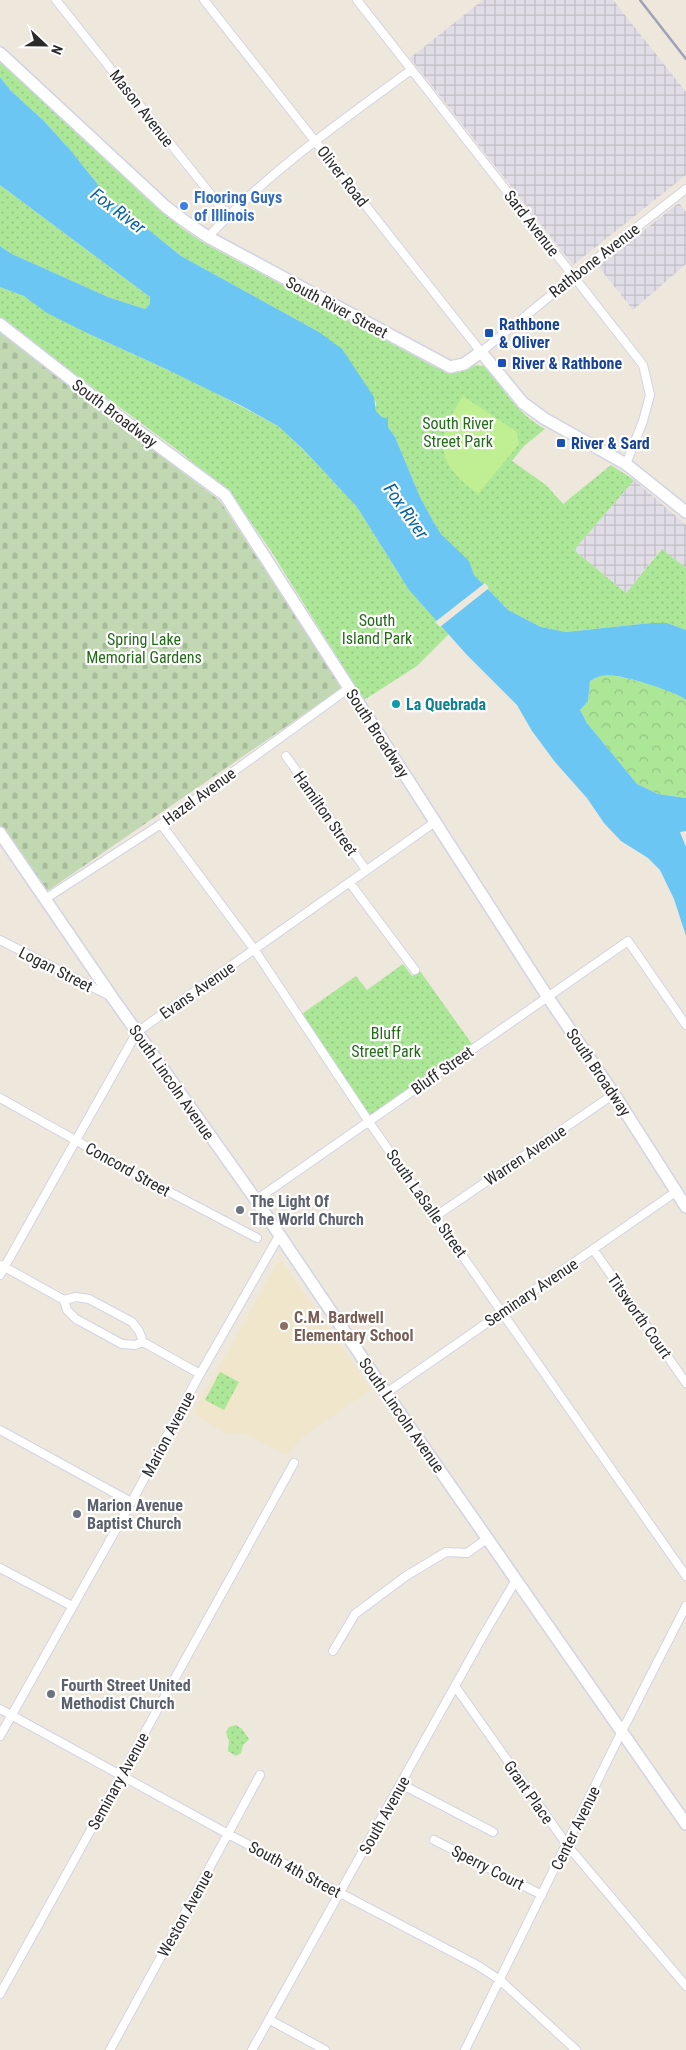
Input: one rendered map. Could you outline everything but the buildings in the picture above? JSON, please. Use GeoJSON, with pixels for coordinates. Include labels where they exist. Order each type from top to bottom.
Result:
{"type":"FeatureCollection","features":[{"type":"Feature","properties":{"kind":"street","name":"Mason Avenue"},"geometry":{"type":"LineString","coordinates":[[56,0],[228,216]]}},
{"type":"Feature","properties":{"kind":"street","name":"Oliver Road"},"geometry":{"type":"LineString","coordinates":[[204,0],[481,352]]}},
{"type":"Feature","properties":{"kind":"street","name":"Sard Avenue"},"geometry":{"type":"LineString","coordinates":[[357,0],[643,365],[650,395],[643,421],[626,464]]}},
{"type":"Feature","properties":{"kind":"street","name":"South River Street"},"geometry":{"type":"LineString","coordinates":[[0,53],[166,207],[208,237],[450,367],[464,364],[481,352]]}},
{"type":"Feature","properties":{"kind":"street"},"geometry":{"type":"LineString","coordinates":[[208,237],[228,216],[316,141],[411,70]]}},
{"type":"Feature","properties":{"kind":"street","name":"Rathbone Avenue"},"geometry":{"type":"LineString","coordinates":[[481,352],[574,276],[686,189]]}},
{"type":"Feature","properties":{"kind":"street","name":"South Broadway"},"geometry":{"type":"LineString","coordinates":[[0,324],[118,416],[224,495],[547,996],[614,1094],[686,1207]]}},
{"type":"Feature","properties":{"kind":"street"},"geometry":{"type":"LineString","coordinates":[[481,352],[523,403],[545,420],[626,464],[686,512]]}},
{"type":"Feature","properties":{"kind":"street","name":"Hazel Avenue"},"geometry":{"type":"LineString","coordinates":[[45,899],[164,827],[349,688]]}},
{"type":"Feature","properties":{"kind":"street","name":"Hamilton Street"},"geometry":{"type":"LineString","coordinates":[[286,756],[366,870]]}},
{"type":"Feature","properties":{"kind":"street","name":"Evans Avenue"},"geometry":{"type":"LineString","coordinates":[[0,1275],[2,1265],[137,1032],[435,822]]}},
{"type":"Feature","properties":{"kind":"street","name":"South LaSalle Street"},"geometry":{"type":"LineString","coordinates":[[164,827],[254,949],[370,1122],[686,1576]]}},
{"type":"Feature","properties":{"kind":"street","name":"South Lincoln Avenue"},"geometry":{"type":"LineString","coordinates":[[0,834],[112,997],[256,1200],[386,1393],[686,1824]]}},
{"type":"Feature","properties":{"kind":"street","name":"Hamilton Street"},"geometry":{"type":"LineString","coordinates":[[350,883],[415,970]]}},
{"type":"Feature","properties":{"kind":"street","name":"Logan Street"},"geometry":{"type":"LineString","coordinates":[[0,940],[112,997]]}},
{"type":"Feature","properties":{"kind":"street","name":"Bluff Street"},"geometry":{"type":"LineString","coordinates":[[256,1200],[628,941],[686,1025]]}},
{"type":"Feature","properties":{"kind":"street","name":"Warren Avenue"},"geometry":{"type":"LineString","coordinates":[[436,1216],[614,1094]]}},
{"type":"Feature","properties":{"kind":"street","name":"Concord Street"},"geometry":{"type":"LineString","coordinates":[[0,1098],[143,1178],[257,1238]]}},
{"type":"Feature","properties":{"kind":"street","name":"Seminary Avenue"},"geometry":{"type":"LineString","coordinates":[[386,1393],[677,1191]]}},
{"type":"Feature","properties":{"kind":"street","name":"Marion Avenue"},"geometry":{"type":"LineString","coordinates":[[0,1736],[131,1502],[200,1374],[279,1236]]}},
{"type":"Feature","properties":{"kind":"street","name":"Titsworth Court"},"geometry":{"type":"LineString","coordinates":[[593,1249],[686,1383]]}},
{"type":"Feature","properties":{"kind":"street"},"geometry":{"type":"LineString","coordinates":[[2,1265],[64,1300],[76,1297],[89,1299],[132,1322],[139,1331],[143,1342],[200,1374]]}},
{"type":"Feature","properties":{"kind":"street"},"geometry":{"type":"LineString","coordinates":[[64,1300],[67,1310],[76,1319],[122,1344],[135,1345],[143,1342]]}},
{"type":"Feature","properties":{"kind":"street"},"geometry":{"type":"LineString","coordinates":[[0,1430],[131,1502]]}},
{"type":"Feature","properties":{"kind":"street","name":"Seminary Avenue"},"geometry":{"type":"LineString","coordinates":[[0,1994],[294,1464]]}},
{"type":"Feature","properties":{"kind":"street"},"geometry":{"type":"LineString","coordinates":[[333,1651],[355,1614],[406,1576],[446,1552],[467,1553],[488,1538]]}},
{"type":"Feature","properties":{"kind":"street"},"geometry":{"type":"LineString","coordinates":[[0,1568],[72,1606]]}},
{"type":"Feature","properties":{"kind":"street","name":"South Avenue"},"geometry":{"type":"LineString","coordinates":[[252,2050],[516,1580]]}},
{"type":"Feature","properties":{"kind":"street","name":"Center Avenue"},"geometry":{"type":"LineString","coordinates":[[465,2050],[622,1731],[686,1606]]}},
{"type":"Feature","properties":{"kind":"street","name":"Grant Place"},"geometry":{"type":"LineString","coordinates":[[455,1686],[567,1846],[686,1986]]}},
{"type":"Feature","properties":{"kind":"street","name":"South 4th Street"},"geometry":{"type":"LineString","coordinates":[[0,1709],[500,1980],[576,2050]]}},
{"type":"Feature","properties":{"kind":"street","name":"Weston Avenue"},"geometry":{"type":"LineString","coordinates":[[110,2050],[260,1775]]}},
{"type":"Feature","properties":{"kind":"street","name":"Sperry Court"},"geometry":{"type":"LineString","coordinates":[[401,1784],[493,1832]]}},
{"type":"Feature","properties":{"kind":"street","name":"Sperry Court"},"geometry":{"type":"LineString","coordinates":[[434,1840],[542,1895]]}},
{"type":"Feature","properties":{"kind":"street"},"geometry":{"type":"LineString","coordinates":[[270,2020],[325,2050]]}},
{"type":"Feature","properties":{"kind":"shaded area"},"geometry":{"type":"Polygon","coordinates":[[[483,0],[613,0],[686,92],[686,175],[573,265],[410,58],[483,0]]]}},
{"type":"Feature","properties":{"kind":"shaded area"},"geometry":{"type":"Polygon","coordinates":[[[679,203],[686,212],[686,264],[633,310],[598,266],[679,203]]]}},
{"type":"Feature","properties":{"kind":"shaded area"},"geometry":{"type":"Polygon","coordinates":[[[634,480],[686,525],[686,568],[661,549],[626,593],[574,550],[634,480]]]}},
{"type":"Feature","properties":{"kind":"shaded area","name":"C.M. Bardwell Elementary School"},"geometry":{"type":"Polygon","coordinates":[[[281,1260],[371,1389],[304,1436],[286,1455],[249,1436],[228,1434],[193,1413],[277,1263],[281,1260]]]}},
{"type":"Feature","properties":{"kind":"green space","name":"South River Street Park"},"geometry":{"type":"Polygon","coordinates":[[[0,62],[162,212],[204,243],[435,367],[454,371],[463,370],[472,365],[484,366],[519,409],[545,429],[524,446],[512,461],[546,485],[563,504],[611,465],[634,480],[574,550],[626,593],[662,549],[686,568],[686,630],[667,623],[651,623],[566,632],[541,627],[508,610],[474,575],[468,561],[441,534],[420,497],[395,437],[388,427],[388,422],[376,411],[376,402],[319,332],[181,256],[107,196],[72,152],[43,120],[11,91],[0,77],[0,62]]]}},
{"type":"Feature","properties":{"kind":"green space"},"geometry":{"type":"Polygon","coordinates":[[[0,185],[150,297],[150,304],[145,309],[108,297],[12,254],[0,246],[0,185]]]}},
{"type":"Feature","properties":{"kind":"green space","name":"South Island Park"},"geometry":{"type":"Polygon","coordinates":[[[0,287],[24,296],[89,334],[203,386],[278,426],[303,449],[357,507],[409,590],[449,634],[417,666],[364,700],[271,551],[246,515],[226,493],[183,454],[0,319],[0,287]]]}},
{"type":"Feature","properties":{"kind":"green space","name":"Spring Lake Memorial Gardens"},"geometry":{"type":"Polygon","coordinates":[[[0,332],[220,501],[342,688],[46,892],[0,826],[0,332]]]}},
{"type":"Feature","properties":{"kind":"green space"},"geometry":{"type":"Polygon","coordinates":[[[463,396],[517,432],[519,444],[478,494],[453,472],[444,450],[447,425],[463,396]]]}},
{"type":"Feature","properties":{"kind":"green space"},"geometry":{"type":"Polygon","coordinates":[[[608,674],[660,687],[686,700],[686,798],[658,794],[637,784],[587,723],[580,710],[588,701],[590,681],[608,674]]]}},
{"type":"Feature","properties":{"kind":"green space","name":"Bluff Street Park"},"geometry":{"type":"Polygon","coordinates":[[[403,964],[412,976],[420,971],[474,1047],[369,1122],[299,1016],[356,976],[367,990],[403,964]]]}},
{"type":"Feature","properties":{"kind":"green space"},"geometry":{"type":"Polygon","coordinates":[[[220,1372],[239,1382],[224,1410],[205,1400],[220,1372]]]}},
{"type":"Feature","properties":{"kind":"green space"},"geometry":{"type":"Polygon","coordinates":[[[236,1725],[242,1729],[249,1739],[243,1745],[241,1753],[236,1756],[228,1751],[229,1741],[226,1732],[229,1727],[236,1725]]]}},
{"type":"Feature","properties":{"kind":"water","name":"Fox River"},"geometry":{"type":"Polygon","coordinates":[[[0,77],[11,91],[43,120],[72,152],[107,196],[181,256],[319,332],[342,349],[374,397],[376,411],[382,417],[388,419],[388,427],[395,437],[420,497],[441,534],[469,561],[474,575],[508,610],[541,627],[566,632],[651,623],[667,623],[686,630],[686,700],[672,692],[648,684],[605,675],[590,681],[588,701],[580,710],[587,723],[637,784],[658,794],[686,798],[686,831],[680,832],[686,847],[686,936],[674,899],[660,870],[648,858],[621,841],[604,823],[587,798],[555,762],[532,731],[517,705],[467,655],[409,590],[357,507],[303,449],[278,426],[242,406],[89,334],[47,313],[24,296],[0,287],[0,246],[12,254],[108,297],[145,309],[150,304],[150,297],[0,185],[0,77]]]}},
{"type":"Feature","properties":{"kind":"pier"},"geometry":{"type":"Polygon","coordinates":[[[485,583],[489,588],[440,627],[435,622],[485,583]]]}},
{"type":"Feature","properties":{"kind":"railway"},"geometry":{"type":"LineString","coordinates":[[640,0],[686,59]]}},
{"type":"Feature","properties":{"kind":"place","name":"Flooring Guys of Illinois"},"geometry":{"type":"Point","coordinates":[184,206]}},
{"type":"Feature","properties":{"kind":"place","name":"Rathbone & Oliver"},"geometry":{"type":"Point","coordinates":[489,333]}},
{"type":"Feature","properties":{"kind":"place","name":"River & Rathbone"},"geometry":{"type":"Point","coordinates":[502,363]}},
{"type":"Feature","properties":{"kind":"place","name":"River & Sard"},"geometry":{"type":"Point","coordinates":[561,443]}},
{"type":"Feature","properties":{"kind":"place","name":"La Quebrada"},"geometry":{"type":"Point","coordinates":[396,704]}},
{"type":"Feature","properties":{"kind":"place","name":"The Light Of The World Church"},"geometry":{"type":"Point","coordinates":[240,1210]}},
{"type":"Feature","properties":{"kind":"place","name":"C.M. Bardwell Elementary School"},"geometry":{"type":"Point","coordinates":[284,1326]}},
{"type":"Feature","properties":{"kind":"place","name":"Marion Avenue Baptist Church"},"geometry":{"type":"Point","coordinates":[77,1514]}},
{"type":"Feature","properties":{"kind":"place","name":"Fourth Street United Methodist Church"},"geometry":{"type":"Point","coordinates":[51,1694]}}]}
